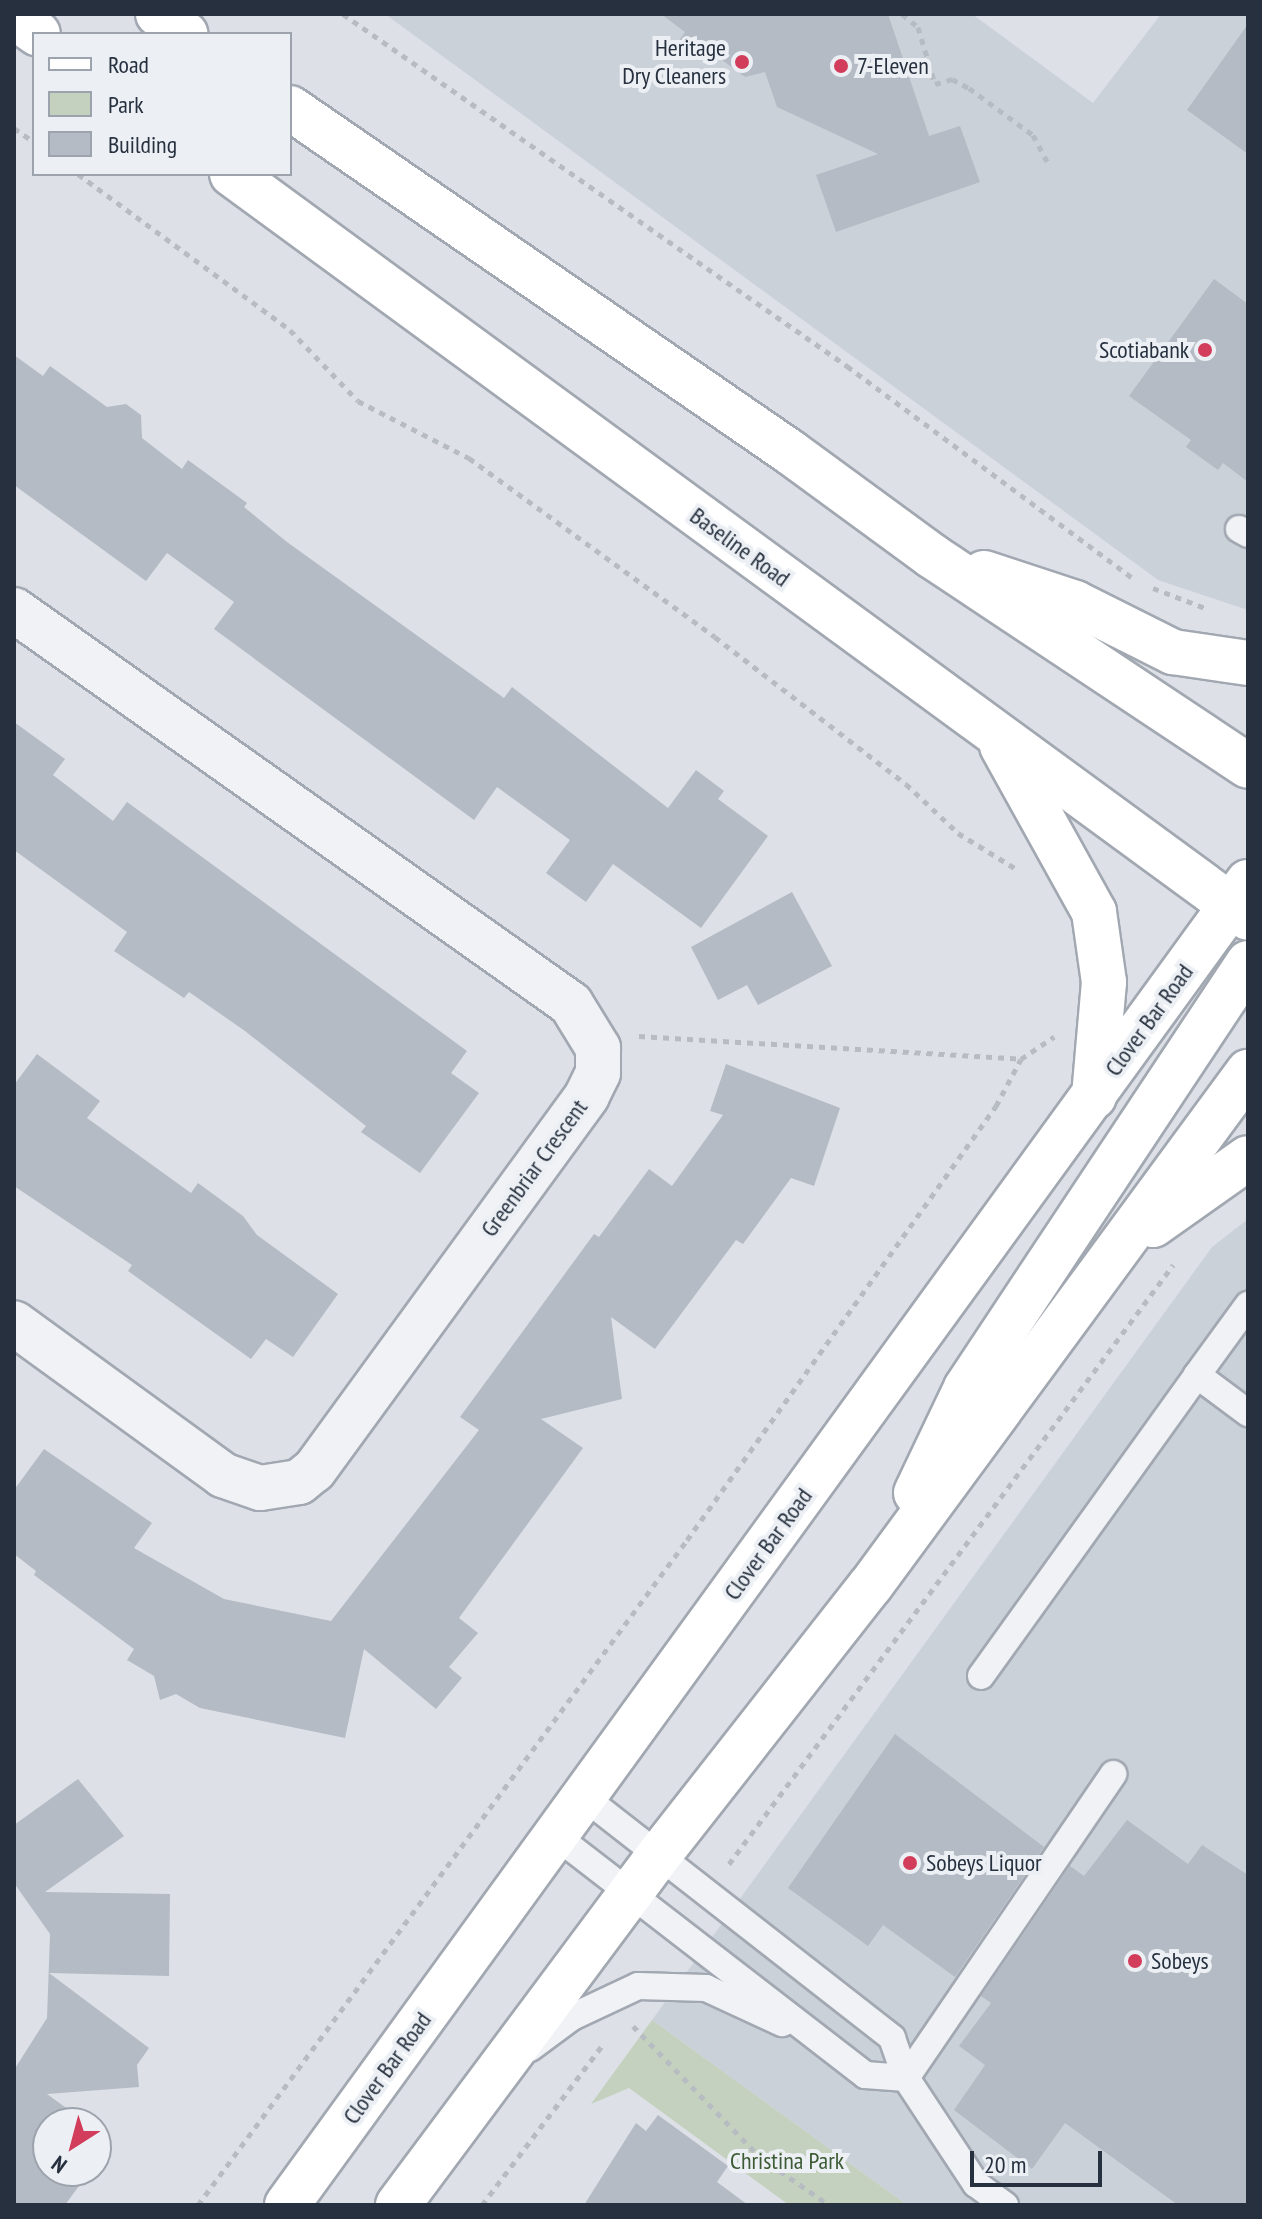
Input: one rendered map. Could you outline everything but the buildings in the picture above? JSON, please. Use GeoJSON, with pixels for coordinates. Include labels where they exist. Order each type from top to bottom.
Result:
{"type":"FeatureCollection","features":[{"type":"Feature","properties":{"kind":"main road"},"geometry":{"type":"LineString","coordinates":[[158,14],[183,32]]}},
{"type":"Feature","properties":{"kind":"main road"},"geometry":{"type":"LineString","coordinates":[[14,17],[35,32]]}},
{"type":"Feature","properties":{"kind":"main road"},"geometry":{"type":"LineString","coordinates":[[292,109],[790,452],[932,556],[1248,766]]}},
{"type":"Feature","properties":{"kind":"main road","name":"Baseline Road"},"geometry":{"type":"LineString","coordinates":[[235,176],[995,734],[1242,902]]}},
{"type":"Feature","properties":{"kind":"main road"},"geometry":{"type":"LineString","coordinates":[[932,556],[1075,603],[1173,652],[1248,663]]}},
{"type":"Feature","properties":{"kind":"main road"},"geometry":{"type":"LineString","coordinates":[[995,734],[1094,912],[1104,982],[1094,1097]]}},
{"type":"Feature","properties":{"kind":"main road","name":"Clover Bar Road"},"geometry":{"type":"LineString","coordinates":[[287,2205],[1094,1097],[1242,902]]}},
{"type":"Feature","properties":{"kind":"main road"},"geometry":{"type":"LineString","coordinates":[[871,1585],[966,1388],[1248,963]]}},
{"type":"Feature","properties":{"kind":"main road"},"geometry":{"type":"LineString","coordinates":[[398,2205],[659,1855],[871,1585],[1122,1248],[1248,1072]]}},
{"type":"Feature","properties":{"kind":"main road"},"geometry":{"type":"LineString","coordinates":[[1122,1248],[1248,1158]]}},
{"type":"Feature","properties":{"kind":"street","name":"Greenbriar Crescent"},"geometry":{"type":"LineString","coordinates":[[14,610],[571,1004],[592,1034],[598,1073],[587,1096],[324,1457],[299,1482],[260,1488],[223,1475],[14,1323]]}},
{"type":"Feature","properties":{"kind":"lane"},"geometry":{"type":"LineString","coordinates":[[981,1676],[1248,1305]]}},
{"type":"Feature","properties":{"kind":"lane"},"geometry":{"type":"LineString","coordinates":[[1197,1375],[1248,1413]]}},
{"type":"Feature","properties":{"kind":"lane"},"geometry":{"type":"LineString","coordinates":[[906,2078],[1113,1774]]}},
{"type":"Feature","properties":{"kind":"lane"},"geometry":{"type":"LineString","coordinates":[[584,1797],[892,2038],[906,2078],[976,2184],[1005,2205]]}},
{"type":"Feature","properties":{"kind":"lane"},"geometry":{"type":"LineString","coordinates":[[556,1836],[865,2075],[906,2078]]}},
{"type":"Feature","properties":{"kind":"lane"},"geometry":{"type":"LineString","coordinates":[[495,2074],[572,2017],[638,1986],[706,1988],[818,2039]]}},
{"type":"Feature","properties":{"kind":"path"},"geometry":{"type":"LineString","coordinates":[[343,14],[847,366],[1139,583],[1212,611]]}},
{"type":"Feature","properties":{"kind":"path"},"geometry":{"type":"LineString","coordinates":[[902,14],[918,27],[935,84],[952,79],[969,88],[1033,135],[1048,163]]}},
{"type":"Feature","properties":{"kind":"path"},"geometry":{"type":"LineString","coordinates":[[14,128],[32,141]]}},
{"type":"Feature","properties":{"kind":"path"},"geometry":{"type":"LineString","coordinates":[[81,176],[290,330],[358,401],[480,466],[715,637],[906,784],[958,833],[1029,878]]}},
{"type":"Feature","properties":{"kind":"path"},"geometry":{"type":"LineString","coordinates":[[198,2205],[687,1540],[996,1106],[1021,1059],[592,1034]]}},
{"type":"Feature","properties":{"kind":"path"},"geometry":{"type":"LineString","coordinates":[[742,1847],[1176,1261]]}},
{"type":"Feature","properties":{"kind":"path"},"geometry":{"type":"LineString","coordinates":[[623,2016],[749,2147],[829,2205]]}},
{"type":"Feature","properties":{"kind":"path"},"geometry":{"type":"LineString","coordinates":[[482,2205],[609,2036]]}},
{"type":"Feature","properties":{"kind":"shaded area"},"geometry":{"type":"Polygon","coordinates":[[[385,14],[972,14],[1093,103],[1161,14],[1248,14],[1248,610],[1158,580],[385,14]]]}},
{"type":"Feature","properties":{"kind":"shaded area"},"geometry":{"type":"Polygon","coordinates":[[[1248,1219],[1248,2205],[907,2205],[652,2020],[1212,1247],[1248,1219]]]}},
{"type":"Feature","properties":{"kind":"green space","name":"Christina Park"},"geometry":{"type":"Polygon","coordinates":[[[652,2020],[907,2205],[789,2205],[629,2088],[591,2104],[652,2020]]]}},
{"type":"Feature","properties":{"kind":"place","name":"Heritage Dry Cleaners"},"geometry":{"type":"Point","coordinates":[742,62]}},
{"type":"Feature","properties":{"kind":"place","name":"7-Eleven"},"geometry":{"type":"Point","coordinates":[841,66]}},
{"type":"Feature","properties":{"kind":"place","name":"Scotiabank"},"geometry":{"type":"Point","coordinates":[1205,350]}},
{"type":"Feature","properties":{"kind":"place","name":"Sobeys Liquor"},"geometry":{"type":"Point","coordinates":[910,1863]}},
{"type":"Feature","properties":{"kind":"place","name":"Sobeys"},"geometry":{"type":"Point","coordinates":[1135,1961]}}]}
